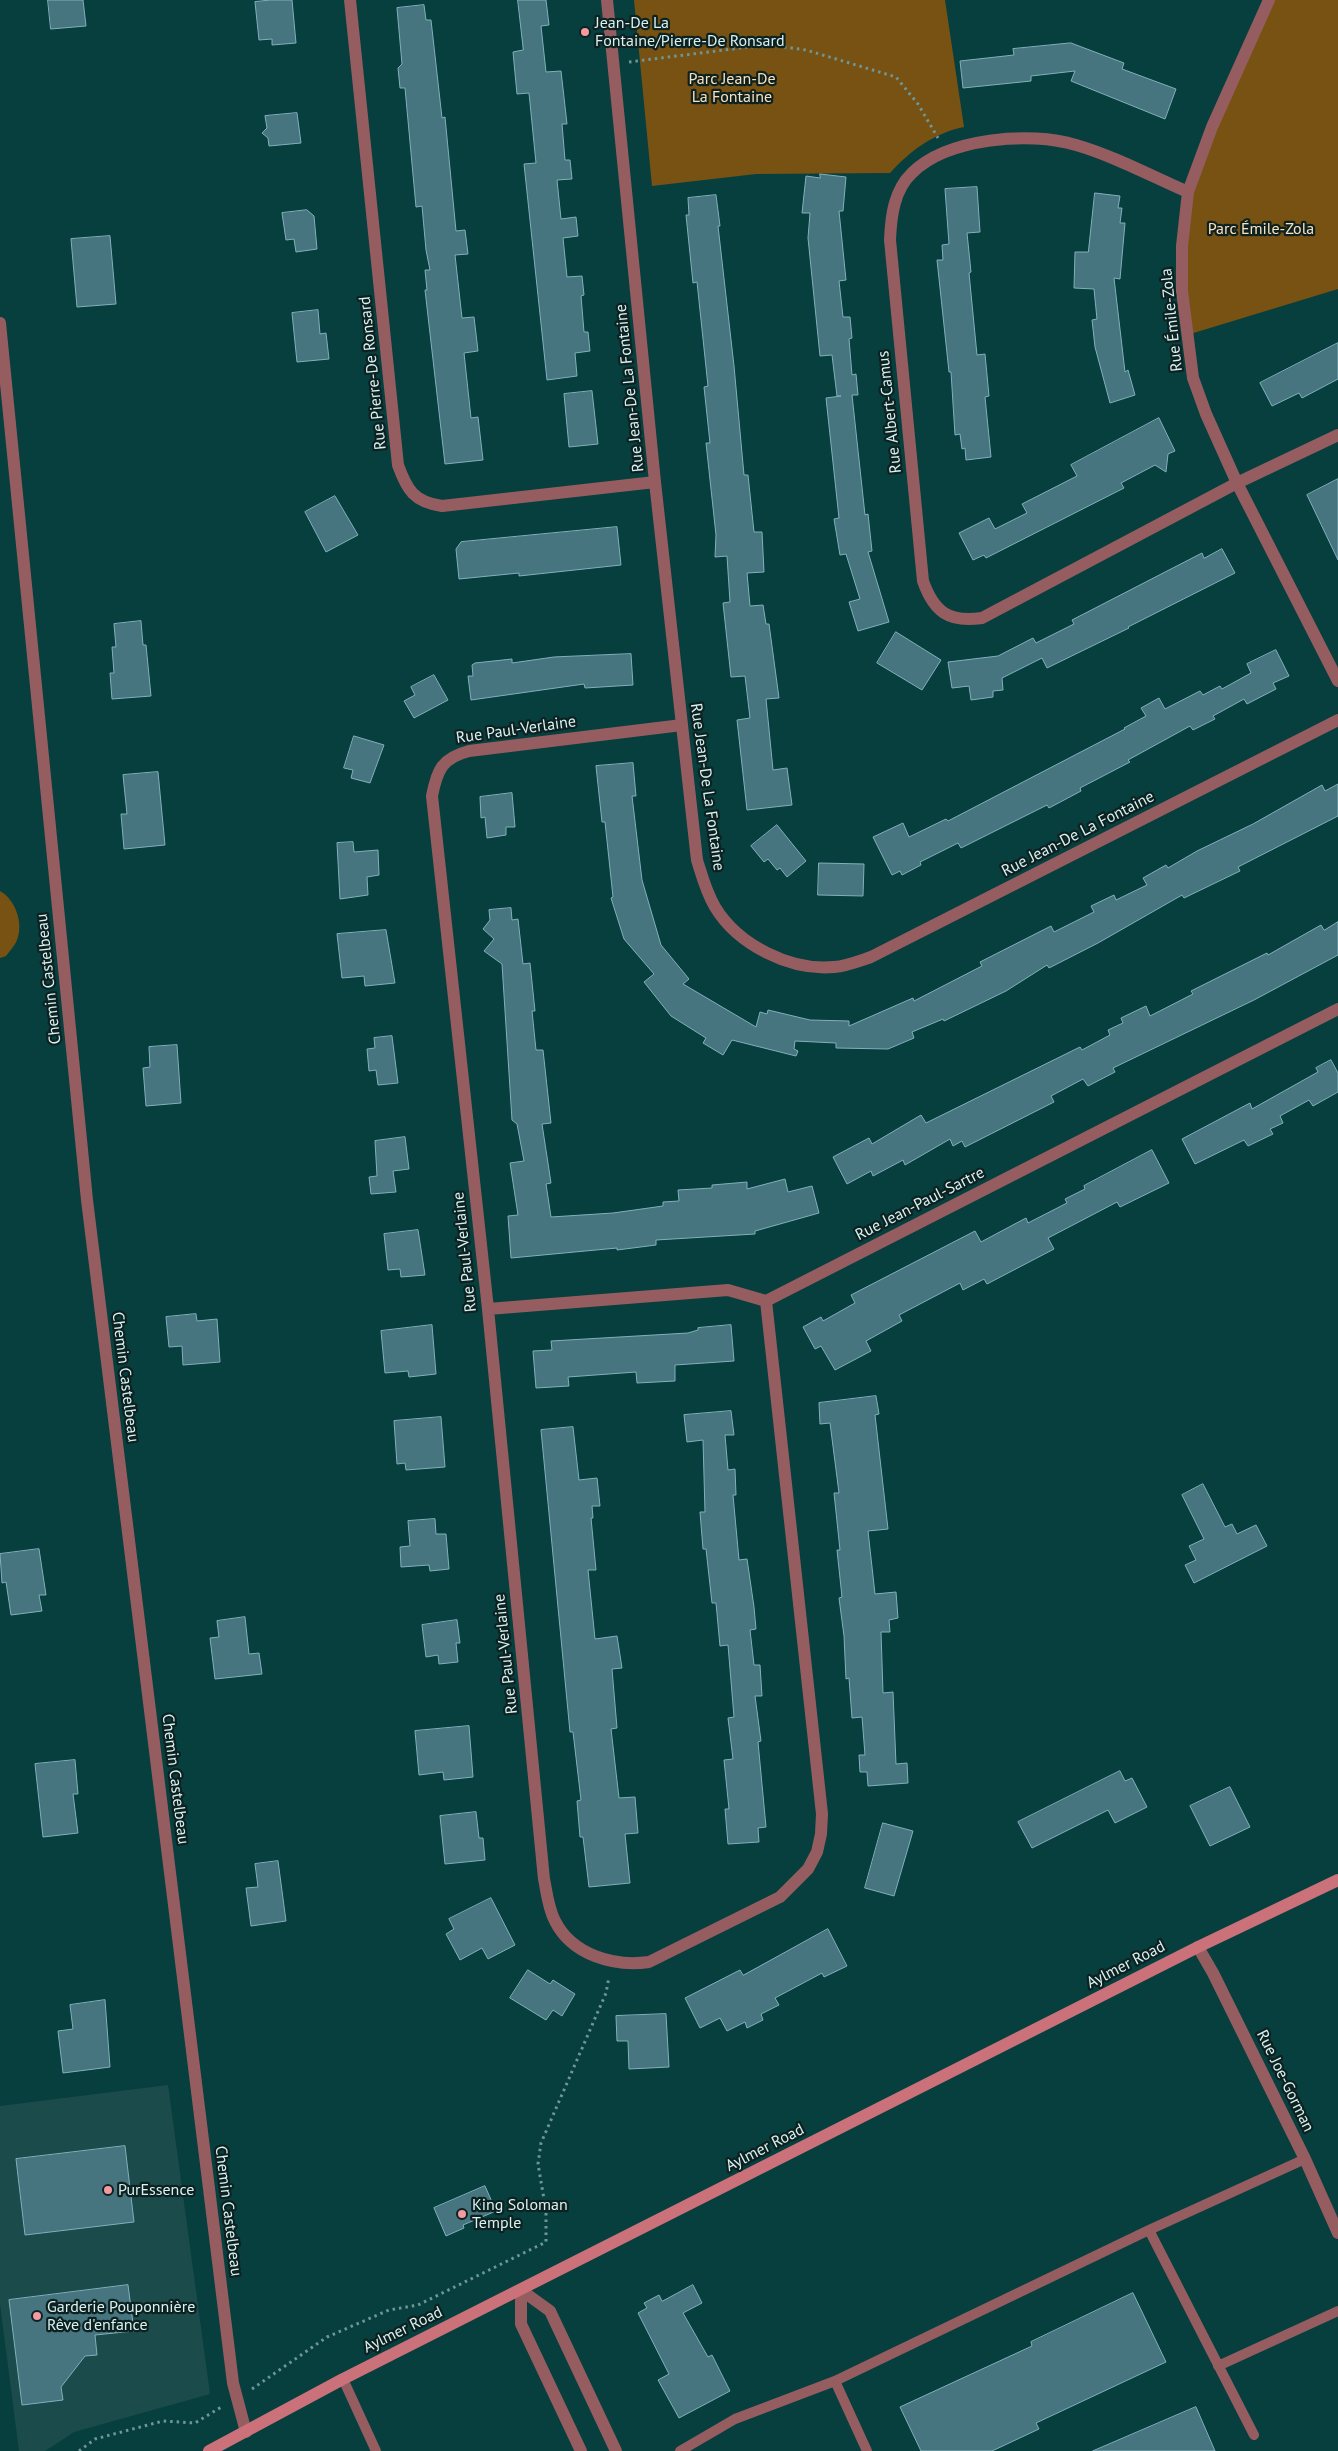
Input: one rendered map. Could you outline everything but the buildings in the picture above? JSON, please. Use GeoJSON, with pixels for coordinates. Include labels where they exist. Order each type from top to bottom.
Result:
{"type":"FeatureCollection","features":[{"type":"Feature","properties":{"kind":"main road","name":"Aylmer Road"},"geometry":{"type":"LineString","coordinates":[[209,2451],[343,2378],[521,2290],[1198,1947],[1338,1880]]}},
{"type":"Feature","properties":{"kind":"street","name":"Rue Pierre-De Ronsard"},"geometry":{"type":"LineString","coordinates":[[350,0],[398,465],[405,483],[414,496],[420,500],[427,504],[442,506],[655,482]]}},
{"type":"Feature","properties":{"kind":"street","name":"Rue Jean-De La Fontaine"},"geometry":{"type":"LineString","coordinates":[[607,0],[655,482],[697,860],[705,887],[715,908],[734,930],[770,954],[790,962],[833,967],[871,957],[1338,720]]}},
{"type":"Feature","properties":{"kind":"street","name":"Rue Émile-Zola"},"geometry":{"type":"LineString","coordinates":[[1269,0],[1212,127],[1188,192],[1182,246],[1182,291],[1193,378],[1206,414],[1237,483],[1338,682]]}},
{"type":"Feature","properties":{"kind":"street","name":"Rue Albert-Camus"},"geometry":{"type":"LineString","coordinates":[[1188,192],[1105,155],[1075,144],[1052,140],[998,140],[945,150],[926,161],[911,174],[899,192],[892,215],[890,240],[923,581],[929,597],[938,608],[950,617],[965,620],[982,618],[1237,483],[1338,435]]}},
{"type":"Feature","properties":{"kind":"street","name":"Chemin Castelbeau"},"geometry":{"type":"LineString","coordinates":[[0,323],[87,1200],[232,2373],[246,2432]]}},
{"type":"Feature","properties":{"kind":"street","name":"Rue Paul-Verlaine"},"geometry":{"type":"LineString","coordinates":[[682,725],[469,751],[452,756],[442,766],[435,780],[432,796],[488,1309],[544,1879],[555,1921],[568,1938],[594,1957],[612,1962],[631,1965],[649,1962],[780,1896],[808,1869],[817,1852],[821,1834],[822,1814],[766,1300]]}},
{"type":"Feature","properties":{"kind":"street","name":"Rue Jean-Paul-Sartre"},"geometry":{"type":"LineString","coordinates":[[766,1300],[1338,1009]]}},
{"type":"Feature","properties":{"kind":"street"},"geometry":{"type":"LineString","coordinates":[[488,1309],[728,1290],[766,1300]]}},
{"type":"Feature","properties":{"kind":"street","name":"Rue Joe-Gorman"},"geometry":{"type":"LineString","coordinates":[[1198,1947],[1214,1973],[1305,2159],[1338,2233]]}},
{"type":"Feature","properties":{"kind":"street"},"geometry":{"type":"LineString","coordinates":[[521,2290],[521,2324],[581,2451]]}},
{"type":"Feature","properties":{"kind":"street"},"geometry":{"type":"LineString","coordinates":[[521,2290],[550,2311],[616,2451]]}},
{"type":"Feature","properties":{"kind":"lane"},"geometry":{"type":"LineString","coordinates":[[680,2451],[735,2419],[835,2381],[1149,2230],[1305,2159]]}},
{"type":"Feature","properties":{"kind":"lane"},"geometry":{"type":"LineString","coordinates":[[1149,2230],[1254,2435]]}},
{"type":"Feature","properties":{"kind":"lane"},"geometry":{"type":"LineString","coordinates":[[1218,2366],[1338,2311]]}},
{"type":"Feature","properties":{"kind":"lane"},"geometry":{"type":"LineString","coordinates":[[343,2378],[376,2451]]}},
{"type":"Feature","properties":{"kind":"lane"},"geometry":{"type":"LineString","coordinates":[[835,2381],[867,2451]]}},
{"type":"Feature","properties":{"kind":"path"},"geometry":{"type":"LineString","coordinates":[[614,64],[748,47],[777,46],[806,50],[896,77],[918,104],[945,150]]}},
{"type":"Feature","properties":{"kind":"path"},"geometry":{"type":"LineString","coordinates":[[79,2451],[95,2439],[163,2421],[195,2423],[266,2381],[327,2337],[389,2310],[418,2305],[546,2242],[546,2211],[538,2164],[540,2143],[606,1993],[612,1962]]}},
{"type":"Feature","properties":{"kind":"shaded area"},"geometry":{"type":"Polygon","coordinates":[[[168,2085],[210,2394],[74,2432],[45,2451],[19,2451],[0,2304],[0,2106],[168,2085]]]}},
{"type":"Feature","properties":{"kind":"green space","name":"Parc Jean-De La Fontaine"},"geometry":{"type":"Polygon","coordinates":[[[634,0],[945,0],[964,127],[933,138],[923,144],[890,173],[756,174],[652,186],[634,0]]]}},
{"type":"Feature","properties":{"kind":"green space","name":"Parc Émile-Zola"},"geometry":{"type":"Polygon","coordinates":[[[1269,0],[1338,0],[1338,289],[1187,335],[1188,192],[1269,0]]]}},
{"type":"Feature","properties":{"kind":"green space"},"geometry":{"type":"Polygon","coordinates":[[[0,891],[10,900],[17,912],[19,933],[15,944],[6,956],[0,958],[0,891]]]}},
{"type":"Feature","properties":{"kind":"place","name":"Jean-De La Fontaine/Pierre-De Ronsard"},"geometry":{"type":"Point","coordinates":[585,32]}},
{"type":"Feature","properties":{"kind":"place","name":"PurEssence"},"geometry":{"type":"Point","coordinates":[108,2190]}},
{"type":"Feature","properties":{"kind":"place","name":"King Soloman Temple"},"geometry":{"type":"Point","coordinates":[462,2214]}},
{"type":"Feature","properties":{"kind":"place","name":"Garderie Pouponnière Rêve d'enfance"},"geometry":{"type":"Point","coordinates":[37,2316]}}]}
